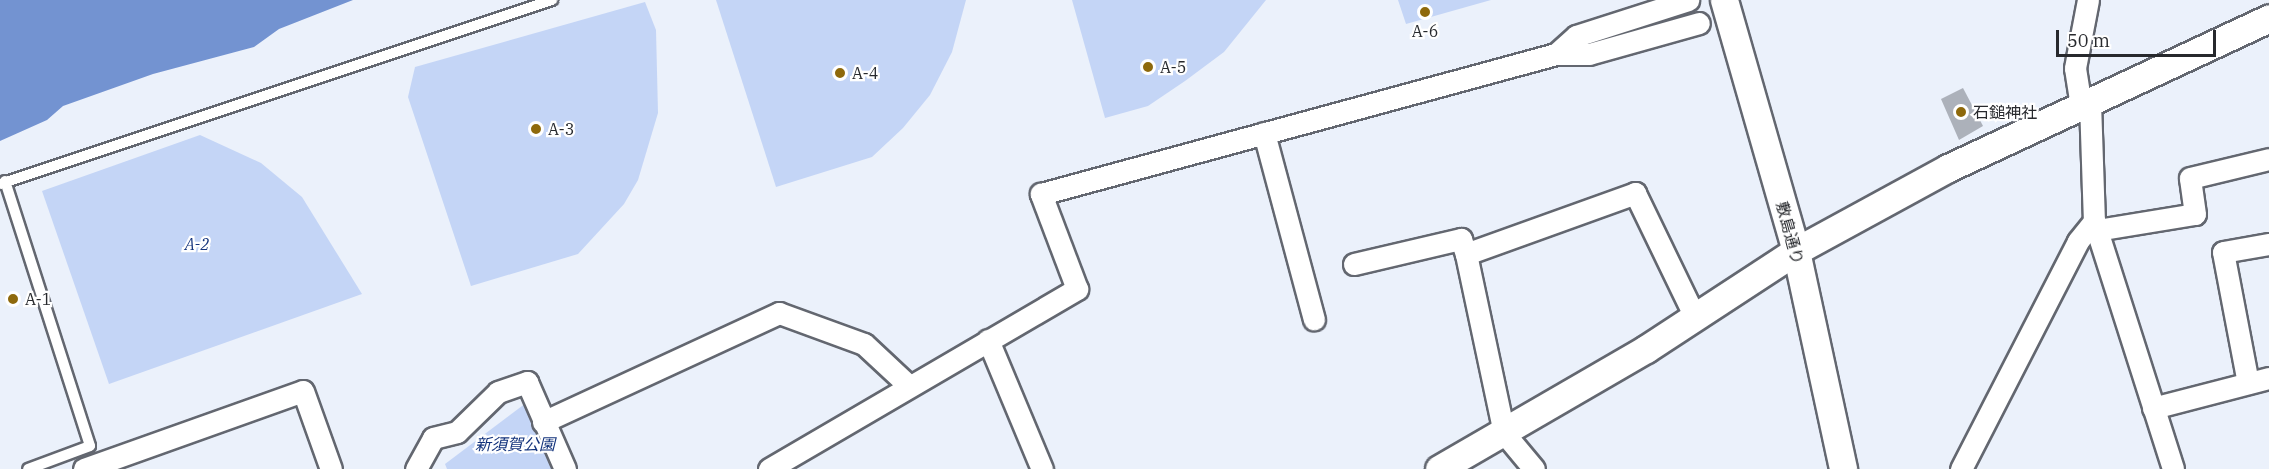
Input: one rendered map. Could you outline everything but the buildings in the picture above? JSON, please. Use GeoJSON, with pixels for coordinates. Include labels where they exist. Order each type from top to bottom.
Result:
{"type":"FeatureCollection","features":[{"type":"Feature","properties":{"kind":"street"},"geometry":{"type":"LineString","coordinates":[[1556,54],[1576,36],[1688,0]]}},
{"type":"Feature","properties":{"kind":"street","name":"敷島通り"},"geometry":{"type":"LineString","coordinates":[[1724,0],[1796,251],[1843,469]]}},
{"type":"Feature","properties":{"kind":"street"},"geometry":{"type":"LineString","coordinates":[[2088,0],[2075,68],[2085,104],[2095,225],[2173,469]]}},
{"type":"Feature","properties":{"kind":"street"},"geometry":{"type":"LineString","coordinates":[[1439,469],[1504,433],[1695,317],[1796,251],[1948,168],[2269,18]]}},
{"type":"Feature","properties":{"kind":"street"},"geometry":{"type":"LineString","coordinates":[[769,469],[794,462],[908,385],[1077,289],[1041,194],[1556,54],[1590,54],[1699,23]]}},
{"type":"Feature","properties":{"kind":"street"},"geometry":{"type":"LineString","coordinates":[[1264,133],[1314,319]]}},
{"type":"Feature","properties":{"kind":"street"},"geometry":{"type":"LineString","coordinates":[[1961,469],[2078,241],[2095,225],[2195,214],[2190,178],[2269,159]]}},
{"type":"Feature","properties":{"kind":"street"},"geometry":{"type":"LineString","coordinates":[[1466,254],[1635,193],[1695,317]]}},
{"type":"Feature","properties":{"kind":"street"},"geometry":{"type":"LineString","coordinates":[[1354,264],[1461,239],[1504,433],[1534,469]]}},
{"type":"Feature","properties":{"kind":"street"},"geometry":{"type":"LineString","coordinates":[[2248,383],[2223,252],[2269,244]]}},
{"type":"Feature","properties":{"kind":"street"},"geometry":{"type":"LineString","coordinates":[[543,422],[779,313],[864,344],[908,385]]}},
{"type":"Feature","properties":{"kind":"street"},"geometry":{"type":"LineString","coordinates":[[988,340],[1042,469]]}},
{"type":"Feature","properties":{"kind":"street"},"geometry":{"type":"LineString","coordinates":[[2153,408],[2269,378]]}},
{"type":"Feature","properties":{"kind":"street"},"geometry":{"type":"LineString","coordinates":[[416,469],[433,438],[457,432],[498,392],[527,382],[564,469]]}},
{"type":"Feature","properties":{"kind":"street"},"geometry":{"type":"LineString","coordinates":[[84,469],[303,391],[331,469]]}},
{"type":"Feature","properties":{"kind":"lane"},"geometry":{"type":"LineString","coordinates":[[28,469],[90,446],[3,183],[552,0]]}},
{"type":"Feature","properties":{"kind":"green space","name":"A-4"},"geometry":{"type":"Polygon","coordinates":[[[716,0],[966,0],[952,52],[930,95],[903,128],[872,157],[776,187],[716,0]]]}},
{"type":"Feature","properties":{"kind":"green space","name":"A-5"},"geometry":{"type":"Polygon","coordinates":[[[1072,0],[1266,0],[1224,52],[1185,81],[1148,106],[1105,118],[1072,0]]]}},
{"type":"Feature","properties":{"kind":"green space","name":"A-6"},"geometry":{"type":"Polygon","coordinates":[[[1398,0],[1491,0],[1406,24],[1398,0]]]}},
{"type":"Feature","properties":{"kind":"green space","name":"A-3"},"geometry":{"type":"Polygon","coordinates":[[[645,2],[656,30],[658,113],[638,180],[624,204],[578,254],[471,286],[408,97],[415,67],[645,2]]]}},
{"type":"Feature","properties":{"kind":"green space","name":"A-2"},"geometry":{"type":"Polygon","coordinates":[[[200,135],[261,163],[302,197],[362,294],[109,384],[42,191],[200,135]]]}},
{"type":"Feature","properties":{"kind":"green space","name":"新須賀公園"},"geometry":{"type":"Polygon","coordinates":[[[526,403],[555,469],[447,469],[445,464],[526,403]]]}},
{"type":"Feature","properties":{"kind":"water"},"geometry":{"type":"Polygon","coordinates":[[[0,0],[353,0],[279,29],[254,47],[153,74],[63,106],[47,120],[0,141],[0,0]]]}},
{"type":"Feature","properties":{"kind":"place","name":"A-6"},"geometry":{"type":"Point","coordinates":[1425,12]}},
{"type":"Feature","properties":{"kind":"place","name":"A-5"},"geometry":{"type":"Point","coordinates":[1148,67]}},
{"type":"Feature","properties":{"kind":"place","name":"A-4"},"geometry":{"type":"Point","coordinates":[840,73]}},
{"type":"Feature","properties":{"kind":"place","name":"石鎚神社"},"geometry":{"type":"Point","coordinates":[1961,112]}},
{"type":"Feature","properties":{"kind":"place","name":"A-3"},"geometry":{"type":"Point","coordinates":[536,129]}},
{"type":"Feature","properties":{"kind":"place","name":"A-1"},"geometry":{"type":"Point","coordinates":[13,299]}}]}
